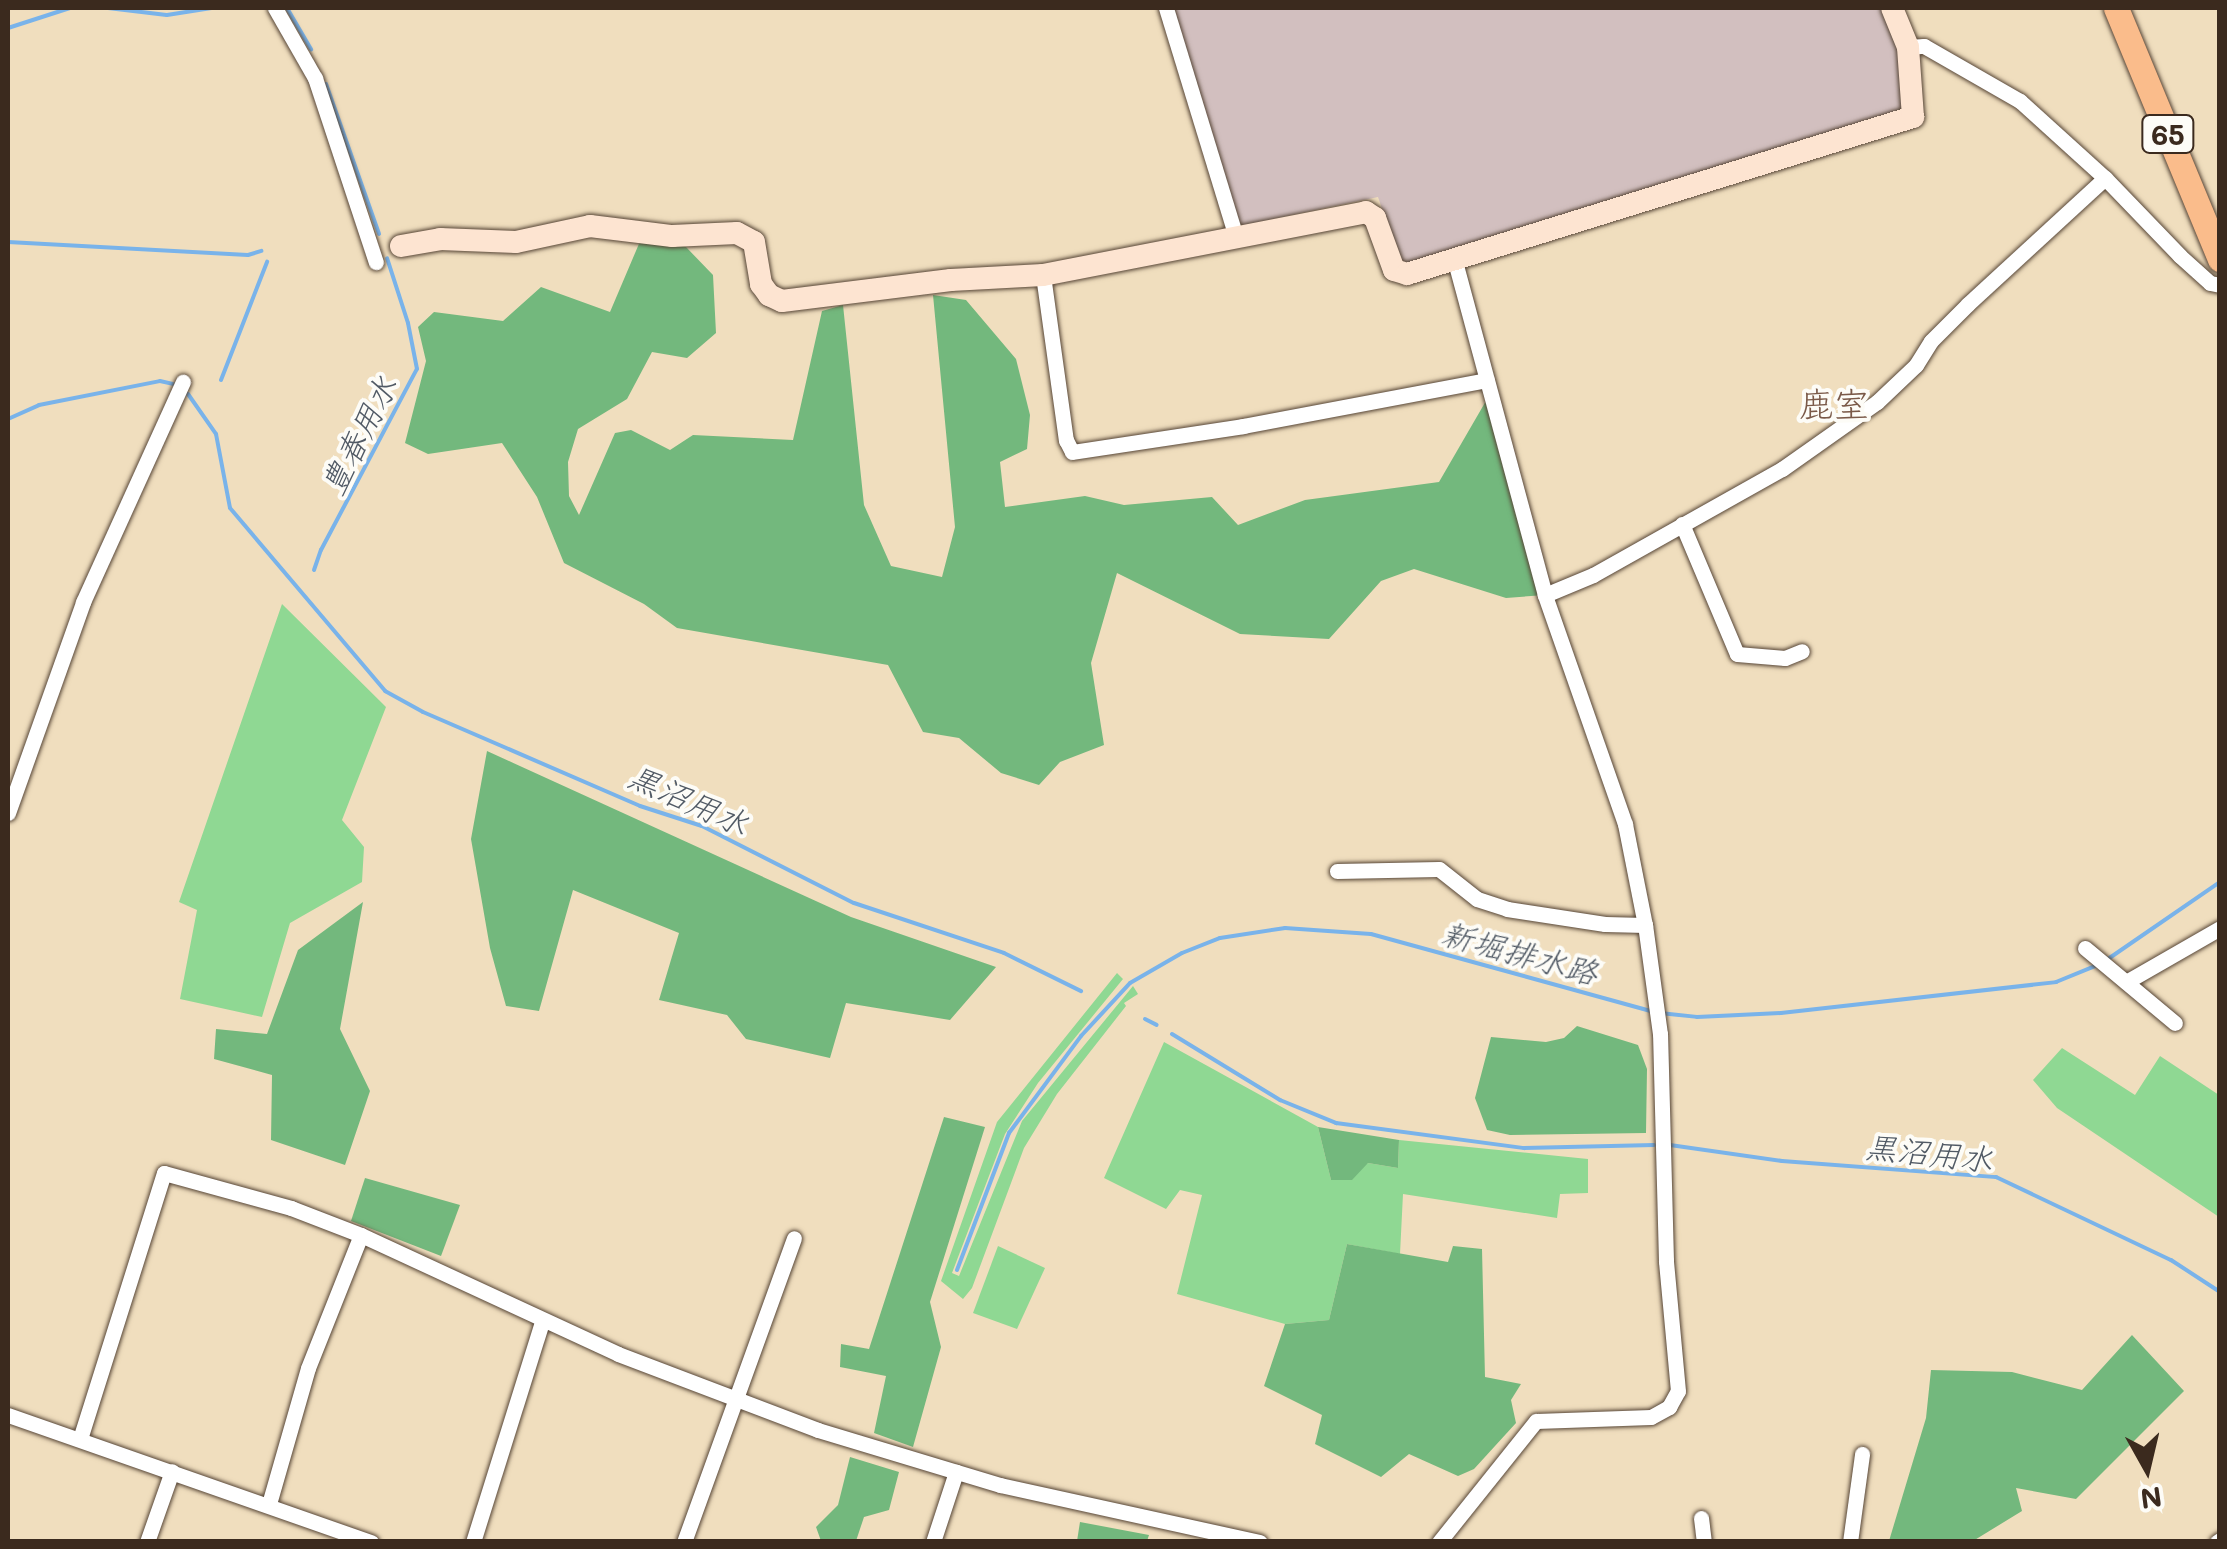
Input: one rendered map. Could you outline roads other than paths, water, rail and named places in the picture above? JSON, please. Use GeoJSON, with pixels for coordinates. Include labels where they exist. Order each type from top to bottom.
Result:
{"type":"FeatureCollection","features":[{"type":"Feature","properties":{"kind":"main road","name":"65"},"geometry":{"type":"LineString","coordinates":[[2116,8],[2220,260]]}},
{"type":"Feature","properties":{"kind":"street"},"geometry":{"type":"LineString","coordinates":[[276,8],[314,78],[374,256],[400,246],[440,239],[516,242],[590,226],[672,236],[737,233],[754,242],[761,284],[769,295],[782,301],[951,280],[1043,275],[1366,212],[1375,218],[1390,262],[1401,274],[1455,261],[1913,117],[1908,47],[1892,8]]}},
{"type":"Feature","properties":{"kind":"street"},"geometry":{"type":"LineString","coordinates":[[1166,8],[1236,237]]}},
{"type":"Feature","properties":{"kind":"street"},"geometry":{"type":"LineString","coordinates":[[1908,47],[1924,46],[2013,96],[2105,178],[2180,256],[2210,283],[2220,285]]}},
{"type":"Feature","properties":{"kind":"street"},"geometry":{"type":"LineString","coordinates":[[1545,595],[1594,575],[1782,468],[1877,402],[1916,365],[1932,341],[1968,304],[2105,178]]}},
{"type":"Feature","properties":{"kind":"street"},"geometry":{"type":"LineString","coordinates":[[1439,1542],[1536,1421],[1651,1416],[1669,1407],[1678,1391],[1666,1262],[1660,1034],[1645,925],[1608,766],[1545,595],[1455,261]]}},
{"type":"Feature","properties":{"kind":"street"},"geometry":{"type":"LineString","coordinates":[[1043,275],[1066,440],[1072,452],[1242,426],[1486,380]]}},
{"type":"Feature","properties":{"kind":"street"},"geometry":{"type":"LineString","coordinates":[[8,813],[84,602],[183,382]]}},
{"type":"Feature","properties":{"kind":"street"},"geometry":{"type":"LineString","coordinates":[[1682,524],[1737,654],[1786,658],[1802,651]]}},
{"type":"Feature","properties":{"kind":"street"},"geometry":{"type":"LineString","coordinates":[[1337,871],[1439,869],[1477,899],[1507,909],[1604,924],[1645,925]]}},
{"type":"Feature","properties":{"kind":"street"},"geometry":{"type":"LineString","coordinates":[[2120,977],[2220,928]]}},
{"type":"Feature","properties":{"kind":"street"},"geometry":{"type":"LineString","coordinates":[[2085,948],[2175,1023]]}},
{"type":"Feature","properties":{"kind":"street"},"geometry":{"type":"LineString","coordinates":[[80,1440],[164,1173],[291,1208],[362,1235],[542,1322],[737,1402],[956,1472],[1260,1542]]}},
{"type":"Feature","properties":{"kind":"street"},"geometry":{"type":"LineString","coordinates":[[269,1504],[308,1368],[362,1235]]}},
{"type":"Feature","properties":{"kind":"street"},"geometry":{"type":"LineString","coordinates":[[684,1542],[794,1238]]}},
{"type":"Feature","properties":{"kind":"street"},"geometry":{"type":"LineString","coordinates":[[473,1542],[542,1322]]}},
{"type":"Feature","properties":{"kind":"street"},"geometry":{"type":"LineString","coordinates":[[8,1414],[371,1542]]}},
{"type":"Feature","properties":{"kind":"street"},"geometry":{"type":"LineString","coordinates":[[1850,1542],[1862,1454]]}},
{"type":"Feature","properties":{"kind":"street"},"geometry":{"type":"LineString","coordinates":[[147,1542],[172,1470]]}},
{"type":"Feature","properties":{"kind":"street"},"geometry":{"type":"LineString","coordinates":[[933,1542],[956,1472]]}},
{"type":"Feature","properties":{"kind":"street"},"geometry":{"type":"LineString","coordinates":[[1700,1518],[1704,1542]]}},
{"type":"Feature","properties":{"kind":"waterway","name":"豊春用水"},"geometry":{"type":"LineString","coordinates":[[8,28],[70,8]]}},
{"type":"Feature","properties":{"kind":"waterway","name":"豊春用水"},"geometry":{"type":"LineString","coordinates":[[108,8],[167,15],[211,8]]}},
{"type":"Feature","properties":{"kind":"waterway","name":"豊春用水"},"geometry":{"type":"LineString","coordinates":[[287,8],[311,49]]}},
{"type":"Feature","properties":{"kind":"waterway","name":"豊春用水"},"geometry":{"type":"LineString","coordinates":[[326,84],[379,234]]}},
{"type":"Feature","properties":{"kind":"waterway"},"geometry":{"type":"LineString","coordinates":[[8,242],[248,255],[261,251]]}},
{"type":"Feature","properties":{"kind":"waterway","name":"豊春用水"},"geometry":{"type":"LineString","coordinates":[[314,570],[417,369],[408,323],[387,258]]}},
{"type":"Feature","properties":{"kind":"waterway"},"geometry":{"type":"LineString","coordinates":[[221,380],[267,262]]}},
{"type":"Feature","properties":{"kind":"waterway"},"geometry":{"type":"LineString","coordinates":[[8,419],[39,405],[160,381],[173,384]]}},
{"type":"Feature","properties":{"kind":"waterway","name":"黒沼用水"},"geometry":{"type":"LineString","coordinates":[[188,394],[216,434],[230,508],[385,691],[423,712],[640,806],[702,826],[854,903],[1004,953],[1081,991]]}},
{"type":"Feature","properties":{"kind":"waterway","name":"新堀排水路"},"geometry":{"type":"LineString","coordinates":[[2108,959],[2220,882]]}},
{"type":"Feature","properties":{"kind":"waterway","name":"新堀排水路"},"geometry":{"type":"LineString","coordinates":[[957,1270],[1009,1133],[1081,1036],[1130,983],[1182,953],[1220,938],[1285,928],[1371,934],[1651,1011]]}},
{"type":"Feature","properties":{"kind":"waterway","name":"新堀排水路"},"geometry":{"type":"LineString","coordinates":[[1660,1013],[1697,1017],[1781,1013],[2056,982],[2095,966]]}},
{"type":"Feature","properties":{"kind":"waterway","name":"黒沼用水"},"geometry":{"type":"LineString","coordinates":[[1145,1019],[1157,1025]]}},
{"type":"Feature","properties":{"kind":"waterway","name":"黒沼用水"},"geometry":{"type":"LineString","coordinates":[[1172,1034],[1280,1100],[1336,1123],[1524,1148],[1654,1145]]}},
{"type":"Feature","properties":{"kind":"waterway","name":"黒沼用水"},"geometry":{"type":"LineString","coordinates":[[1670,1145],[1782,1161],[1996,1177],[2171,1260],[2220,1292]]}},
{"type":"Feature","properties":{"kind":"district","name":"鹿室"},"geometry":{"type":"Point","coordinates":[1834,403]}}]}
